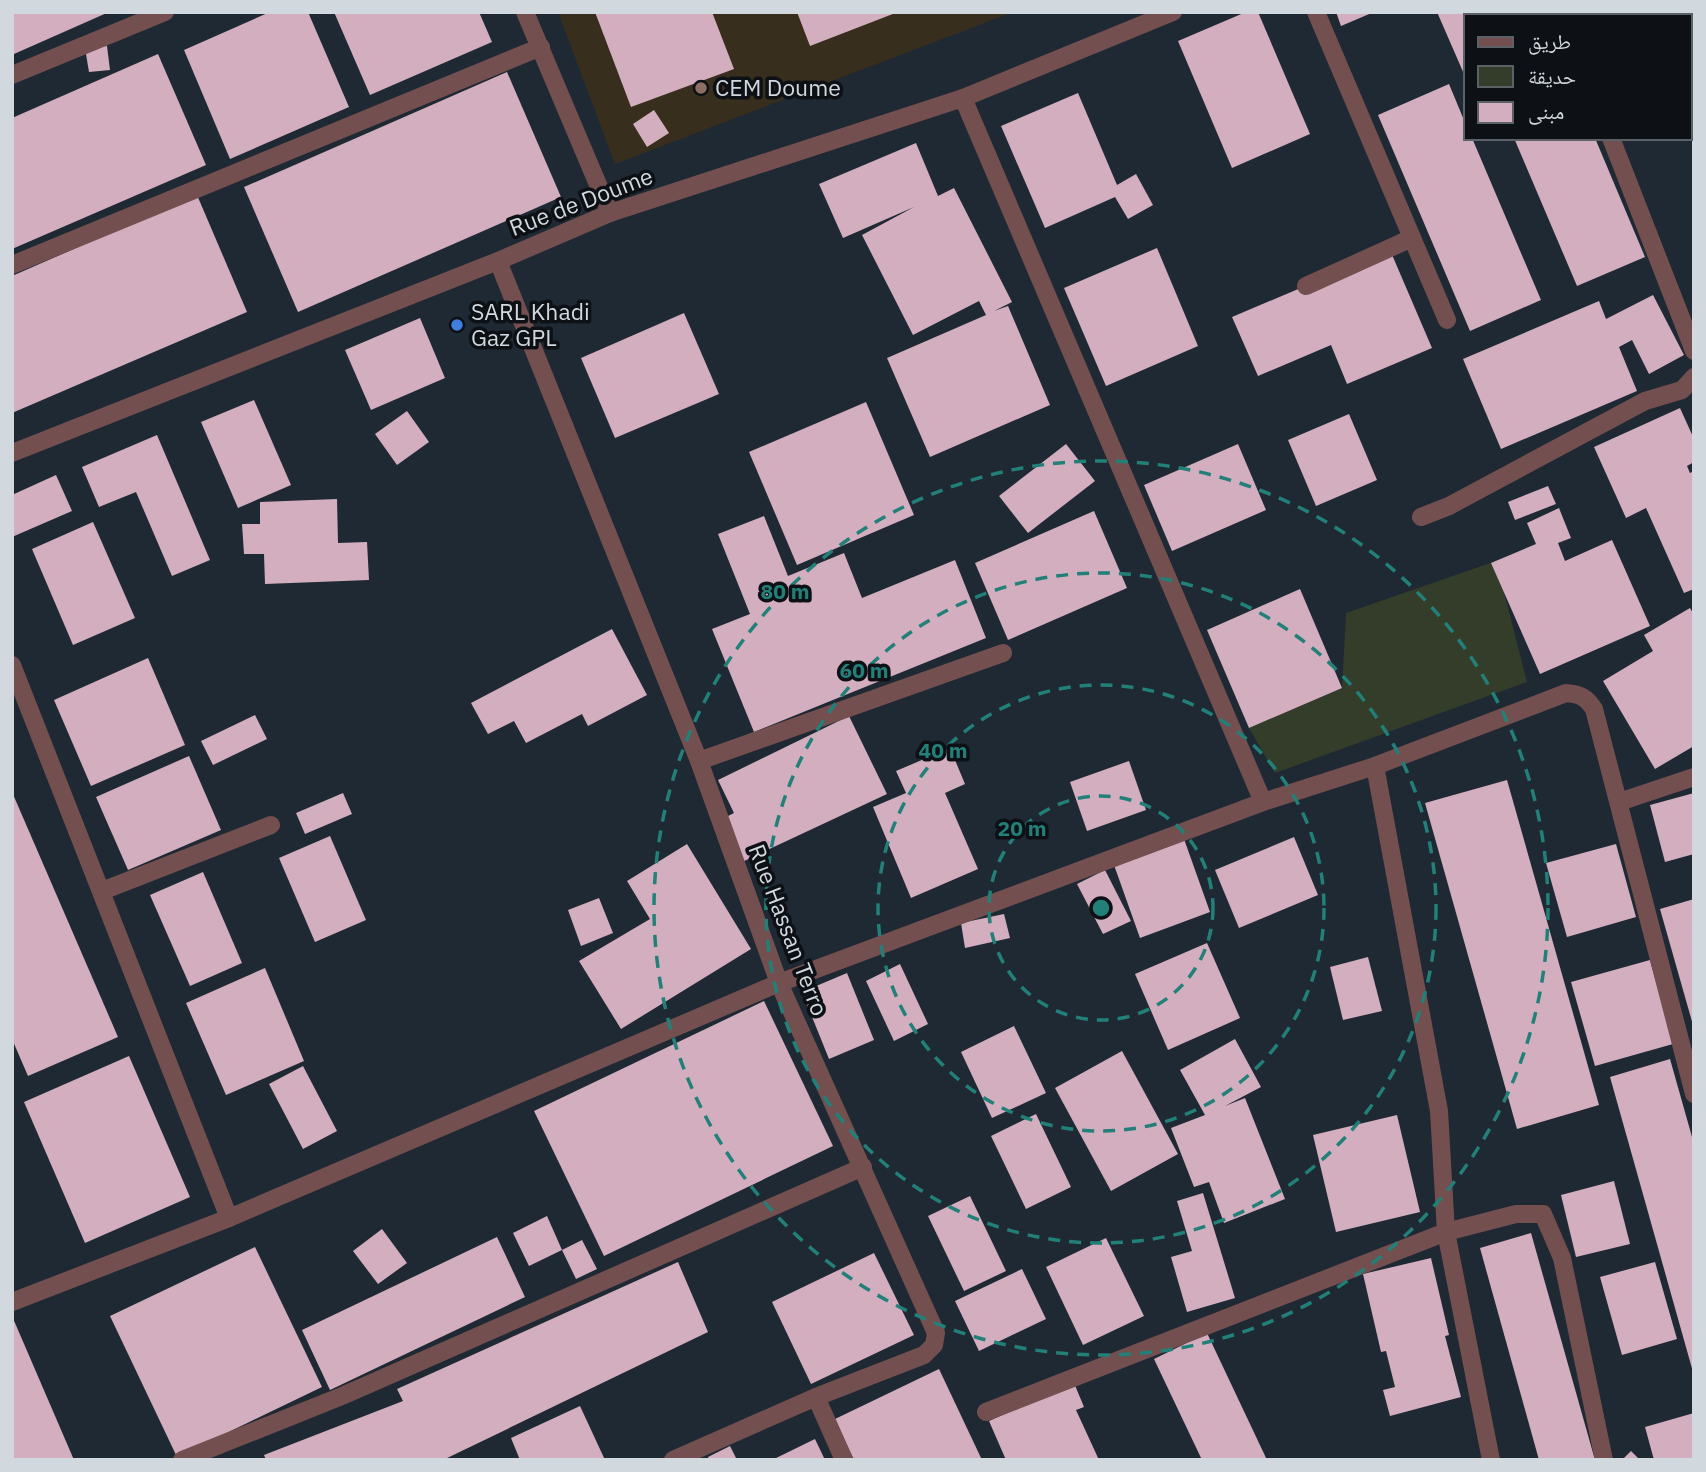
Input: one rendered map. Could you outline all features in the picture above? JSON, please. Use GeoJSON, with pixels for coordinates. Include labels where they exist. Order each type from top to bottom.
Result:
{"type":"FeatureCollection","features":[{"type":"Feature","properties":{"kind":"street"},"geometry":{"type":"LineString","coordinates":[[12,75],[165,12]]}},
{"type":"Feature","properties":{"kind":"street"},"geometry":{"type":"LineString","coordinates":[[525,12],[610,213]]}},
{"type":"Feature","properties":{"kind":"street","name":"Rue de Doume"},"geometry":{"type":"LineString","coordinates":[[12,453],[498,261],[610,213],[962,98],[1173,12]]}},
{"type":"Feature","properties":{"kind":"street"},"geometry":{"type":"LineString","coordinates":[[1316,12],[1447,320]]}},
{"type":"Feature","properties":{"kind":"street"},"geometry":{"type":"LineString","coordinates":[[12,265],[541,47]]}},
{"type":"Feature","properties":{"kind":"street"},"geometry":{"type":"LineString","coordinates":[[962,98],[1264,802]]}},
{"type":"Feature","properties":{"kind":"street"},"geometry":{"type":"LineString","coordinates":[[1612,140],[1694,351]]}},
{"type":"Feature","properties":{"kind":"street"},"geometry":{"type":"LineString","coordinates":[[1306,286],[1412,238]]}},
{"type":"Feature","properties":{"kind":"street","name":"Rue Hassan Terro"},"geometry":{"type":"LineString","coordinates":[[498,261],[699,761],[779,984],[936,1333],[934,1345],[924,1355],[816,1397],[673,1460]]}},
{"type":"Feature","properties":{"kind":"street"},"geometry":{"type":"LineString","coordinates":[[1420,517],[1449,506],[1645,401],[1682,390],[1694,377]]}},
{"type":"Feature","properties":{"kind":"street"},"geometry":{"type":"LineString","coordinates":[[699,761],[1003,653]]}},
{"type":"Feature","properties":{"kind":"street"},"geometry":{"type":"LineString","coordinates":[[12,665],[229,1218]]}},
{"type":"Feature","properties":{"kind":"street"},"geometry":{"type":"LineString","coordinates":[[12,1302],[229,1218],[779,984],[1264,802],[1375,766],[1566,693],[1580,694],[1594,709],[1694,1094]]}},
{"type":"Feature","properties":{"kind":"street"},"geometry":{"type":"LineString","coordinates":[[1375,766],[1439,1111],[1446,1232],[1492,1460]]}},
{"type":"Feature","properties":{"kind":"street"},"geometry":{"type":"LineString","coordinates":[[1619,802],[1694,776]]}},
{"type":"Feature","properties":{"kind":"street"},"geometry":{"type":"LineString","coordinates":[[102,891],[271,825]]}},
{"type":"Feature","properties":{"kind":"street"},"geometry":{"type":"LineString","coordinates":[[182,1460],[342,1396],[863,1167]]}},
{"type":"Feature","properties":{"kind":"street"},"geometry":{"type":"LineString","coordinates":[[986,1412],[1446,1232],[1516,1214],[1543,1213],[1562,1258],[1604,1460]]}},
{"type":"Feature","properties":{"kind":"street"},"geometry":{"type":"LineString","coordinates":[[816,1397],[844,1460]]}},
{"type":"Feature","properties":{"kind":"shaded area","name":"CEM Doume"},"geometry":{"type":"Polygon","coordinates":[[[558,12],[1013,12],[615,164],[558,12]]]}},
{"type":"Feature","properties":{"kind":"green space"},"geometry":{"type":"Polygon","coordinates":[[[1496,561],[1527,682],[1275,773],[1249,728],[1342,688],[1346,613],[1496,561]]]}},
{"type":"Feature","properties":{"kind":"building"},"geometry":{"type":"Polygon","coordinates":[[[12,12],[109,12],[14,54],[12,12]]]}},
{"type":"Feature","properties":{"kind":"building"},"geometry":{"type":"Polygon","coordinates":[[[270,12],[308,12],[349,107],[230,159],[184,50],[270,12]]]}},
{"type":"Feature","properties":{"kind":"building"},"geometry":{"type":"Polygon","coordinates":[[[334,12],[479,12],[492,42],[370,95],[334,12]]]}},
{"type":"Feature","properties":{"kind":"building"},"geometry":{"type":"Polygon","coordinates":[[[595,12],[712,12],[734,69],[631,107],[595,12]]]}},
{"type":"Feature","properties":{"kind":"building"},"geometry":{"type":"Polygon","coordinates":[[[797,12],[898,12],[810,46],[797,12]]]}},
{"type":"Feature","properties":{"kind":"building"},"geometry":{"type":"Polygon","coordinates":[[[1246,12],[1258,12],[1310,134],[1232,168],[1178,41],[1246,12]]]}},
{"type":"Feature","properties":{"kind":"building"},"geometry":{"type":"Polygon","coordinates":[[[1336,12],[1374,12],[1341,26],[1336,12]]]}},
{"type":"Feature","properties":{"kind":"building"},"geometry":{"type":"Polygon","coordinates":[[[1437,12],[1519,12],[1520,14],[1464,14],[1464,74],[1437,12]]]}},
{"type":"Feature","properties":{"kind":"building"},"geometry":{"type":"Polygon","coordinates":[[[107,46],[110,70],[89,72],[85,48],[107,46]]]}},
{"type":"Feature","properties":{"kind":"building"},"geometry":{"type":"Polygon","coordinates":[[[158,54],[206,165],[12,249],[12,118],[158,54]]]}},
{"type":"Feature","properties":{"kind":"building"},"geometry":{"type":"Polygon","coordinates":[[[507,72],[561,197],[298,312],[244,187],[507,72]]]}},
{"type":"Feature","properties":{"kind":"building"},"geometry":{"type":"Polygon","coordinates":[[[1449,84],[1464,120],[1464,140],[1473,140],[1541,300],[1470,331],[1378,115],[1449,84]]]}},
{"type":"Feature","properties":{"kind":"building"},"geometry":{"type":"Polygon","coordinates":[[[1078,93],[1117,185],[1136,174],[1153,205],[1128,219],[1115,197],[1045,228],[1001,126],[1078,93]]]}},
{"type":"Feature","properties":{"kind":"building"},"geometry":{"type":"Polygon","coordinates":[[[654,110],[669,133],[647,147],[633,124],[654,110]]]}},
{"type":"Feature","properties":{"kind":"building"},"geometry":{"type":"Polygon","coordinates":[[[1515,140],[1596,140],[1645,257],[1577,286],[1515,140]]]}},
{"type":"Feature","properties":{"kind":"building"},"geometry":{"type":"Polygon","coordinates":[[[916,143],[938,196],[954,188],[1012,302],[994,311],[1008,306],[1050,405],[930,457],[887,358],[986,315],[979,301],[913,335],[862,235],[914,207],[843,238],[819,184],[916,143]]]}},
{"type":"Feature","properties":{"kind":"building"},"geometry":{"type":"Polygon","coordinates":[[[197,195],[247,312],[12,413],[12,276],[197,195]]]}},
{"type":"Feature","properties":{"kind":"building"},"geometry":{"type":"Polygon","coordinates":[[[1157,248],[1198,346],[1106,386],[1064,288],[1157,248]]]}},
{"type":"Feature","properties":{"kind":"building"},"geometry":{"type":"Polygon","coordinates":[[[1390,250],[1432,348],[1347,384],[1331,345],[1258,376],[1232,317],[1390,250]]]}},
{"type":"Feature","properties":{"kind":"building"},"geometry":{"type":"Polygon","coordinates":[[[1653,295],[1684,355],[1649,374],[1632,340],[1619,347],[1637,391],[1501,449],[1463,359],[1599,301],[1606,319],[1653,295]]]}},
{"type":"Feature","properties":{"kind":"building"},"geometry":{"type":"Polygon","coordinates":[[[684,313],[719,394],[615,438],[581,358],[684,313]]]}},
{"type":"Feature","properties":{"kind":"building"},"geometry":{"type":"Polygon","coordinates":[[[420,318],[445,378],[371,410],[345,350],[420,318]]]}},
{"type":"Feature","properties":{"kind":"building"},"geometry":{"type":"Polygon","coordinates":[[[254,400],[291,485],[238,508],[201,422],[254,400]]]}},
{"type":"Feature","properties":{"kind":"building"},"geometry":{"type":"Polygon","coordinates":[[[866,402],[914,515],[797,565],[749,452],[866,402]]]}},
{"type":"Feature","properties":{"kind":"building"},"geometry":{"type":"Polygon","coordinates":[[[1680,408],[1694,439],[1694,462],[1687,466],[1690,473],[1694,471],[1694,589],[1684,593],[1646,508],[1626,518],[1594,447],[1680,408]]]}},
{"type":"Feature","properties":{"kind":"building"},"geometry":{"type":"Polygon","coordinates":[[[407,411],[429,442],[397,465],[375,434],[407,411]]]}},
{"type":"Feature","properties":{"kind":"building"},"geometry":{"type":"Polygon","coordinates":[[[1349,414],[1377,480],[1316,506],[1288,440],[1349,414]]]}},
{"type":"Feature","properties":{"kind":"building"},"geometry":{"type":"Polygon","coordinates":[[[157,435],[210,560],[172,576],[136,492],[99,507],[82,467],[157,435]]]}},
{"type":"Feature","properties":{"kind":"building"},"geometry":{"type":"Polygon","coordinates":[[[1066,444],[1095,481],[1028,533],[999,496],[1066,444]]]}},
{"type":"Feature","properties":{"kind":"building"},"geometry":{"type":"Polygon","coordinates":[[[1238,444],[1266,510],[1172,551],[1144,485],[1238,444]]]}},
{"type":"Feature","properties":{"kind":"building"},"geometry":{"type":"Polygon","coordinates":[[[56,475],[72,511],[12,537],[12,495],[56,475]]]}},
{"type":"Feature","properties":{"kind":"building"},"geometry":{"type":"Polygon","coordinates":[[[1548,486],[1556,504],[1515,520],[1508,502],[1548,486]]]}},
{"type":"Feature","properties":{"kind":"building"},"geometry":{"type":"Polygon","coordinates":[[[337,499],[338,543],[367,542],[369,580],[265,584],[264,554],[244,554],[242,524],[260,524],[260,502],[337,499]]]}},
{"type":"Feature","properties":{"kind":"building"},"geometry":{"type":"Polygon","coordinates":[[[1559,508],[1571,538],[1558,543],[1565,561],[1612,540],[1650,626],[1540,674],[1491,563],[1536,544],[1527,523],[1559,508]]]}},
{"type":"Feature","properties":{"kind":"building"},"geometry":{"type":"Polygon","coordinates":[[[1094,511],[1127,588],[1008,640],[975,563],[1094,511]]]}},
{"type":"Feature","properties":{"kind":"building"},"geometry":{"type":"Polygon","coordinates":[[[764,516],[788,576],[844,553],[862,598],[955,560],[986,638],[754,732],[712,629],[750,614],[718,534],[764,516]]]}},
{"type":"Feature","properties":{"kind":"building"},"geometry":{"type":"Polygon","coordinates":[[[93,522],[135,618],[73,645],[32,549],[93,522]]]}},
{"type":"Feature","properties":{"kind":"building"},"geometry":{"type":"Polygon","coordinates":[[[1300,589],[1342,688],[1249,728],[1207,630],[1300,589]]]}},
{"type":"Feature","properties":{"kind":"building"},"geometry":{"type":"Polygon","coordinates":[[[1690,608],[1694,615],[1694,746],[1655,769],[1603,681],[1653,651],[1644,635],[1690,608]]]}},
{"type":"Feature","properties":{"kind":"building"},"geometry":{"type":"Polygon","coordinates":[[[612,629],[647,695],[588,726],[582,714],[526,743],[514,721],[488,734],[471,703],[612,629]]]}},
{"type":"Feature","properties":{"kind":"building"},"geometry":{"type":"Polygon","coordinates":[[[148,658],[185,745],[91,786],[54,700],[148,658]]]}},
{"type":"Feature","properties":{"kind":"building"},"geometry":{"type":"Polygon","coordinates":[[[255,715],[267,739],[213,765],[201,741],[255,715]]]}},
{"type":"Feature","properties":{"kind":"building"},"geometry":{"type":"Polygon","coordinates":[[[849,716],[887,794],[742,862],[722,819],[734,813],[718,780],[849,716]]]}},
{"type":"Feature","properties":{"kind":"building"},"geometry":{"type":"Polygon","coordinates":[[[950,748],[965,784],[945,793],[978,869],[911,898],[873,807],[906,793],[896,771],[950,748]]]}},
{"type":"Feature","properties":{"kind":"building"},"geometry":{"type":"Polygon","coordinates":[[[189,756],[221,830],[128,870],[96,797],[189,756]]]}},
{"type":"Feature","properties":{"kind":"building"},"geometry":{"type":"Polygon","coordinates":[[[1129,761],[1146,810],[1087,831],[1070,782],[1129,761]]]}},
{"type":"Feature","properties":{"kind":"building"},"geometry":{"type":"Polygon","coordinates":[[[1507,780],[1599,1105],[1517,1129],[1425,803],[1507,780]]]}},
{"type":"Feature","properties":{"kind":"building"},"geometry":{"type":"Polygon","coordinates":[[[12,792],[118,1037],[28,1076],[12,1039],[12,792]]]}},
{"type":"Feature","properties":{"kind":"building"},"geometry":{"type":"Polygon","coordinates":[[[343,793],[352,814],[305,834],[296,813],[343,793]]]}},
{"type":"Feature","properties":{"kind":"building"},"geometry":{"type":"Polygon","coordinates":[[[1694,793],[1694,854],[1665,862],[1650,805],[1694,793]]]}},
{"type":"Feature","properties":{"kind":"building"},"geometry":{"type":"Polygon","coordinates":[[[330,836],[366,920],[315,942],[279,858],[330,836]]]}},
{"type":"Feature","properties":{"kind":"building"},"geometry":{"type":"Polygon","coordinates":[[[1294,837],[1318,895],[1239,928],[1215,870],[1294,837]]]}},
{"type":"Feature","properties":{"kind":"building"},"geometry":{"type":"Polygon","coordinates":[[[1184,839],[1210,912],[1140,938],[1114,865],[1184,839]]]}},
{"type":"Feature","properties":{"kind":"building"},"geometry":{"type":"Polygon","coordinates":[[[687,844],[751,949],[621,1029],[579,961],[650,919],[627,881],[687,844]]]}},
{"type":"Feature","properties":{"kind":"building"},"geometry":{"type":"Polygon","coordinates":[[[1616,844],[1636,917],[1567,937],[1546,863],[1616,844]]]}},
{"type":"Feature","properties":{"kind":"building"},"geometry":{"type":"Polygon","coordinates":[[[1105,870],[1131,921],[1103,934],[1077,884],[1105,870]]]}},
{"type":"Feature","properties":{"kind":"building"},"geometry":{"type":"Polygon","coordinates":[[[203,872],[242,963],[190,986],[150,895],[203,872]]]}},
{"type":"Feature","properties":{"kind":"building"},"geometry":{"type":"Polygon","coordinates":[[[599,898],[613,933],[581,946],[568,910],[599,898]]]}},
{"type":"Feature","properties":{"kind":"building"},"geometry":{"type":"Polygon","coordinates":[[[1694,899],[1694,1025],[1693,1025],[1660,909],[1694,899]]]}},
{"type":"Feature","properties":{"kind":"building"},"geometry":{"type":"Polygon","coordinates":[[[1004,914],[1010,938],[965,948],[961,923],[1004,914]]]}},
{"type":"Feature","properties":{"kind":"building"},"geometry":{"type":"Polygon","coordinates":[[[1207,943],[1240,1018],[1168,1050],[1135,974],[1207,943]]]}},
{"type":"Feature","properties":{"kind":"building"},"geometry":{"type":"Polygon","coordinates":[[[1368,957],[1382,1011],[1343,1020],[1330,967],[1368,957]]]}},
{"type":"Feature","properties":{"kind":"building"},"geometry":{"type":"Polygon","coordinates":[[[1650,960],[1673,1044],[1595,1066],[1571,982],[1650,960]]]}},
{"type":"Feature","properties":{"kind":"building"},"geometry":{"type":"Polygon","coordinates":[[[900,964],[928,1024],[894,1041],[866,981],[900,964]]]}},
{"type":"Feature","properties":{"kind":"building"},"geometry":{"type":"Polygon","coordinates":[[[265,968],[304,1061],[226,1095],[186,1003],[265,968]]]}},
{"type":"Feature","properties":{"kind":"building"},"geometry":{"type":"Polygon","coordinates":[[[847,973],[874,1040],[829,1059],[802,992],[847,973]]]}},
{"type":"Feature","properties":{"kind":"building"},"geometry":{"type":"Polygon","coordinates":[[[764,1001],[833,1146],[604,1256],[534,1111],[764,1001]]]}},
{"type":"Feature","properties":{"kind":"building"},"geometry":{"type":"Polygon","coordinates":[[[1014,1026],[1046,1093],[992,1118],[961,1052],[1014,1026]]]}},
{"type":"Feature","properties":{"kind":"building"},"geometry":{"type":"Polygon","coordinates":[[[1235,1039],[1261,1087],[1225,1106],[1245,1098],[1285,1199],[1224,1223],[1209,1182],[1194,1187],[1171,1128],[1205,1115],[1180,1070],[1235,1039]]]}},
{"type":"Feature","properties":{"kind":"building"},"geometry":{"type":"Polygon","coordinates":[[[1122,1051],[1178,1154],[1111,1191],[1055,1088],[1122,1051]]]}},
{"type":"Feature","properties":{"kind":"building"},"geometry":{"type":"Polygon","coordinates":[[[129,1056],[190,1197],[85,1243],[24,1102],[129,1056]]]}},
{"type":"Feature","properties":{"kind":"building"},"geometry":{"type":"Polygon","coordinates":[[[1670,1059],[1694,1144],[1693,1372],[1610,1077],[1670,1059]]]}},
{"type":"Feature","properties":{"kind":"building"},"geometry":{"type":"Polygon","coordinates":[[[303,1066],[337,1131],[303,1149],[269,1084],[303,1066]]]}},
{"type":"Feature","properties":{"kind":"building"},"geometry":{"type":"Polygon","coordinates":[[[1036,1114],[1071,1187],[1026,1209],[991,1136],[1036,1114]]]}},
{"type":"Feature","properties":{"kind":"building"},"geometry":{"type":"Polygon","coordinates":[[[1397,1115],[1420,1212],[1336,1232],[1313,1135],[1397,1115]]]}},
{"type":"Feature","properties":{"kind":"building"},"geometry":{"type":"Polygon","coordinates":[[[1614,1181],[1630,1244],[1576,1257],[1561,1195],[1614,1181]]]}},
{"type":"Feature","properties":{"kind":"building"},"geometry":{"type":"Polygon","coordinates":[[[1203,1193],[1235,1298],[1187,1312],[1171,1257],[1192,1251],[1177,1201],[1203,1193]]]}},
{"type":"Feature","properties":{"kind":"building"},"geometry":{"type":"Polygon","coordinates":[[[970,1196],[1006,1271],[964,1291],[928,1216],[970,1196]]]}},
{"type":"Feature","properties":{"kind":"building"},"geometry":{"type":"Polygon","coordinates":[[[547,1216],[562,1250],[529,1266],[513,1233],[547,1216]]]}},
{"type":"Feature","properties":{"kind":"building"},"geometry":{"type":"Polygon","coordinates":[[[382,1229],[407,1263],[378,1284],[353,1251],[382,1229]]]}},
{"type":"Feature","properties":{"kind":"building"},"geometry":{"type":"Polygon","coordinates":[[[1531,1233],[1595,1460],[1539,1460],[1480,1248],[1531,1233]]]}},
{"type":"Feature","properties":{"kind":"building"},"geometry":{"type":"Polygon","coordinates":[[[497,1237],[525,1297],[330,1390],[302,1330],[497,1237]]]}},
{"type":"Feature","properties":{"kind":"building"},"geometry":{"type":"Polygon","coordinates":[[[1106,1238],[1144,1316],[1083,1345],[1046,1267],[1106,1238]]]}},
{"type":"Feature","properties":{"kind":"building"},"geometry":{"type":"Polygon","coordinates":[[[582,1240],[597,1269],[576,1279],[562,1250],[582,1240]]]}},
{"type":"Feature","properties":{"kind":"building"},"geometry":{"type":"Polygon","coordinates":[[[255,1247],[322,1387],[177,1457],[110,1316],[255,1247]]]}},
{"type":"Feature","properties":{"kind":"building"},"geometry":{"type":"Polygon","coordinates":[[[874,1253],[914,1335],[811,1384],[772,1302],[874,1253]]]}},
{"type":"Feature","properties":{"kind":"building"},"geometry":{"type":"Polygon","coordinates":[[[1431,1258],[1449,1335],[1445,1336],[1461,1397],[1390,1416],[1383,1390],[1395,1387],[1386,1351],[1381,1352],[1363,1274],[1431,1258]]]}},
{"type":"Feature","properties":{"kind":"building"},"geometry":{"type":"Polygon","coordinates":[[[678,1262],[708,1332],[443,1460],[266,1460],[264,1455],[403,1401],[397,1389],[678,1262]]]}},
{"type":"Feature","properties":{"kind":"building"},"geometry":{"type":"Polygon","coordinates":[[[1655,1262],[1677,1339],[1622,1355],[1600,1277],[1655,1262]]]}},
{"type":"Feature","properties":{"kind":"building"},"geometry":{"type":"Polygon","coordinates":[[[1022,1269],[1046,1319],[979,1351],[955,1301],[1022,1269]]]}},
{"type":"Feature","properties":{"kind":"building"},"geometry":{"type":"Polygon","coordinates":[[[12,1316],[74,1460],[12,1460],[12,1316]]]}},
{"type":"Feature","properties":{"kind":"building"},"geometry":{"type":"Polygon","coordinates":[[[1207,1333],[1267,1460],[1202,1460],[1154,1359],[1207,1333]]]}},
{"type":"Feature","properties":{"kind":"building"},"geometry":{"type":"Polygon","coordinates":[[[939,1369],[982,1460],[854,1460],[835,1419],[939,1369]]]}},
{"type":"Feature","properties":{"kind":"building"},"geometry":{"type":"Polygon","coordinates":[[[1074,1383],[1084,1407],[1076,1410],[1099,1460],[1006,1460],[989,1421],[1074,1383]]]}},
{"type":"Feature","properties":{"kind":"building"},"geometry":{"type":"Polygon","coordinates":[[[580,1406],[605,1460],[520,1460],[511,1438],[580,1406]]]}},
{"type":"Feature","properties":{"kind":"building"},"geometry":{"type":"Polygon","coordinates":[[[1694,1413],[1694,1460],[1654,1460],[1645,1427],[1694,1413]]]}},
{"type":"Feature","properties":{"kind":"building"},"geometry":{"type":"Polygon","coordinates":[[[815,1439],[825,1460],[772,1460],[815,1439]]]}},
{"type":"Feature","properties":{"kind":"building"},"geometry":{"type":"Polygon","coordinates":[[[730,1446],[737,1460],[709,1460],[708,1457],[730,1446]]]}},
{"type":"Feature","properties":{"kind":"building"},"geometry":{"type":"Polygon","coordinates":[[[1631,1451],[1640,1460],[1622,1460],[1631,1451]]]}},
{"type":"Feature","properties":{"kind":"place","name":"CEM Doume"},"geometry":{"type":"Point","coordinates":[701,88]}},
{"type":"Feature","properties":{"kind":"place","name":"SARL Khadi Gaz GPL"},"geometry":{"type":"Point","coordinates":[457,325]}}]}
